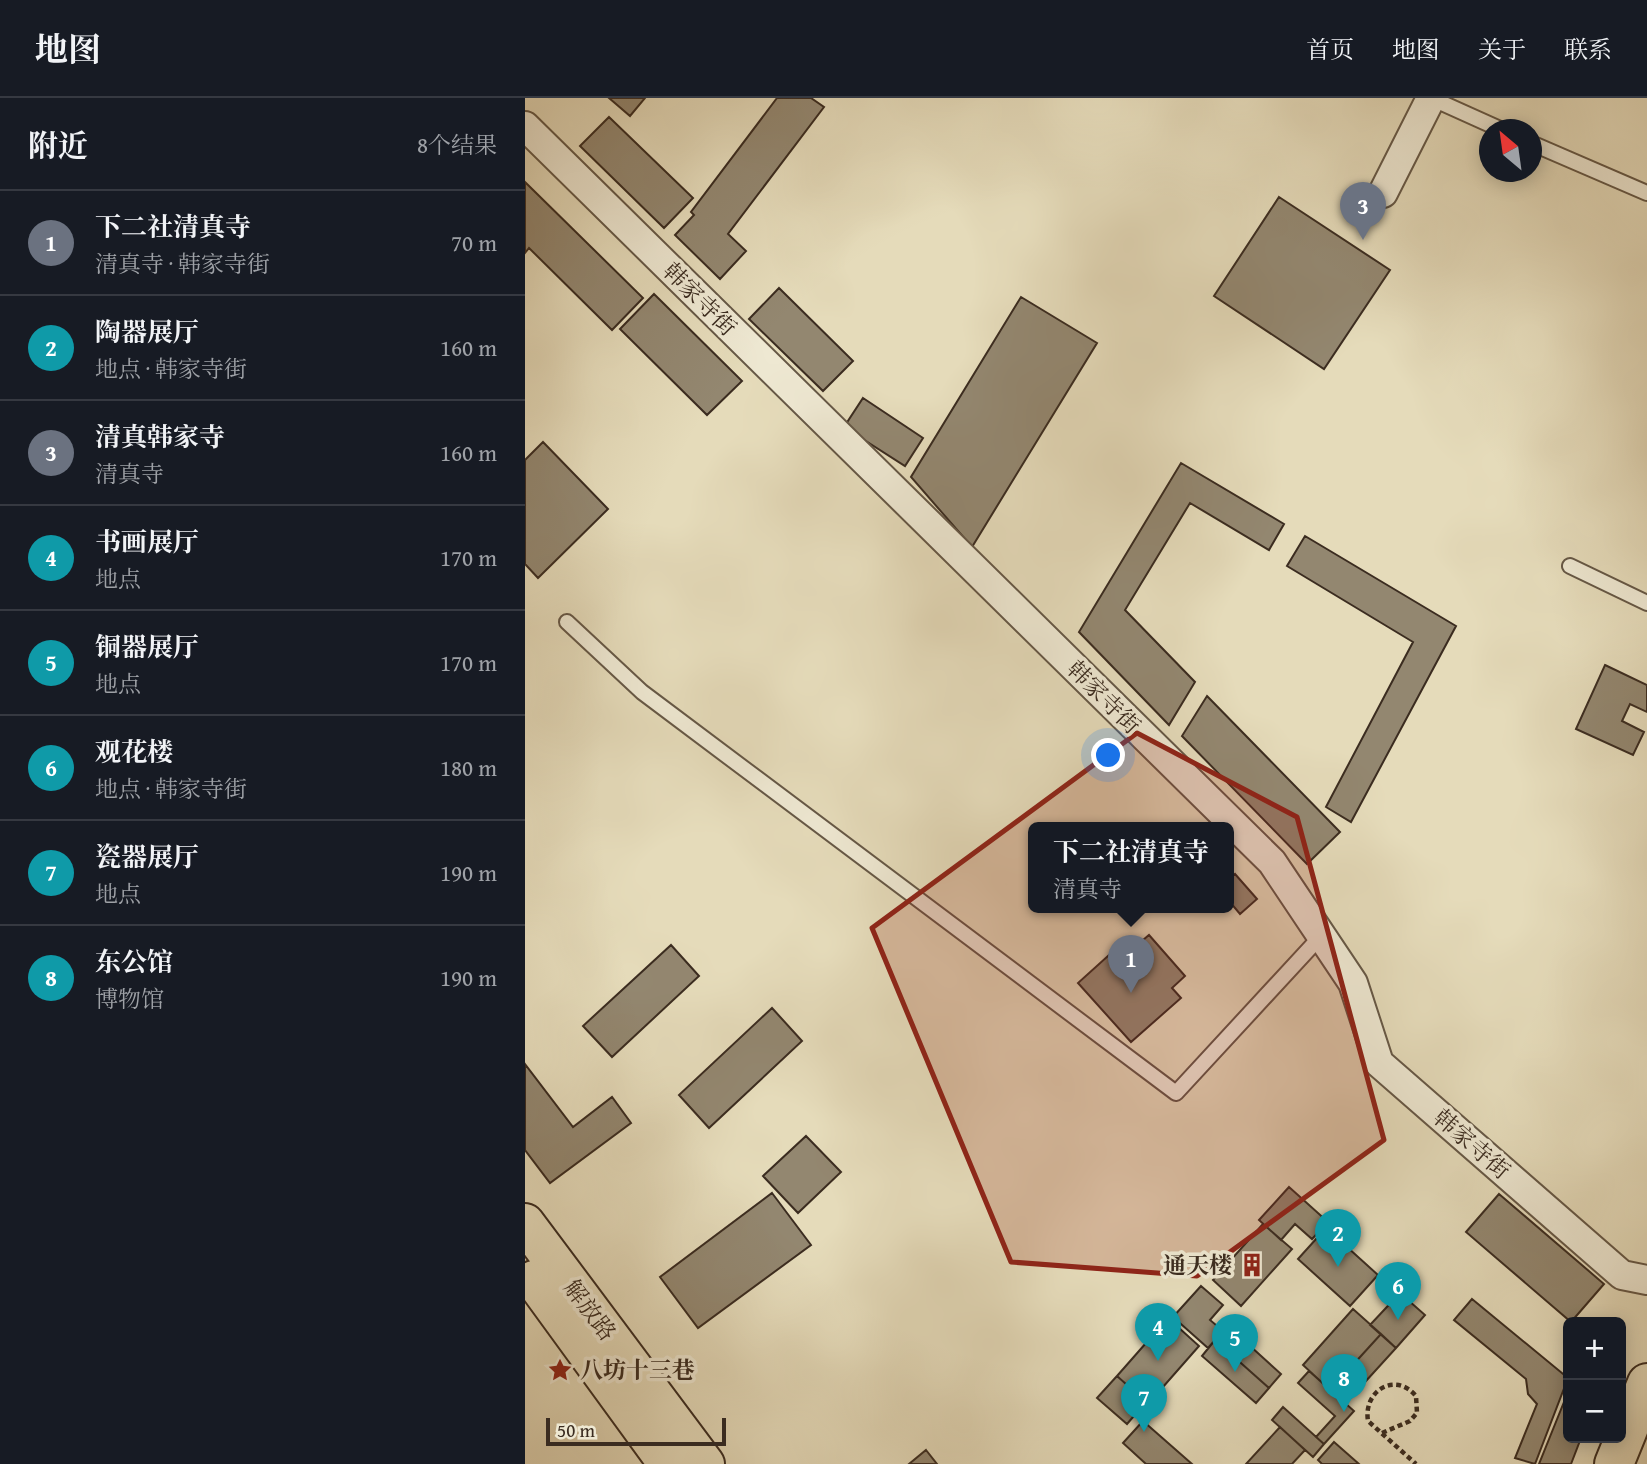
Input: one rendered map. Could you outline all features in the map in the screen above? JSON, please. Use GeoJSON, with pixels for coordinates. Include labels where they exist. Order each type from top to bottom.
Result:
{"type":"FeatureCollection","features":[{"type":"Feature","properties":{"kind":"main road","name":"解放路"},"geometry":{"type":"LineString","coordinates":[[525,1223],[705,1464]]}},
{"type":"Feature","properties":{"kind":"main road","name":"解放路"},"geometry":{"type":"LineString","coordinates":[[525,1267],[668,1464]]}},
{"type":"Feature","properties":{"kind":"main road"},"geometry":{"type":"LineString","coordinates":[[1613,1464],[1647,1383]]}},
{"type":"Feature","properties":{"kind":"street"},"geometry":{"type":"LineString","coordinates":[[1383,193],[1431,98]]}},
{"type":"Feature","properties":{"kind":"street","name":"韩家寺街"},"geometry":{"type":"LineString","coordinates":[[525,126],[1231,822]]}},
{"type":"Feature","properties":{"kind":"street","name":"韩家寺街"},"geometry":{"type":"LineString","coordinates":[[1234,825],[1272,862],[1353,983],[1379,1063],[1622,1275],[1647,1280]]}},
{"type":"Feature","properties":{"kind":"lane"},"geometry":{"type":"LineString","coordinates":[[1431,98],[1479,120]]}},
{"type":"Feature","properties":{"kind":"lane"},"geometry":{"type":"LineString","coordinates":[[1542,148],[1647,194]]}},
{"type":"Feature","properties":{"kind":"lane"},"geometry":{"type":"LineString","coordinates":[[1570,566],[1647,603]]}},
{"type":"Feature","properties":{"kind":"lane"},"geometry":{"type":"LineString","coordinates":[[567,622],[642,692],[1176,1093],[1321,936]]}},
{"type":"Feature","properties":{"kind":"path"},"geometry":{"type":"LineString","coordinates":[[1382,1433],[1410,1421],[1417,1413],[1416,1396],[1405,1387],[1396,1384],[1379,1389],[1368,1403],[1368,1421],[1416,1464]]}},
{"type":"Feature","properties":{"kind":"highlighted area"},"geometry":{"type":"Polygon","coordinates":[[[1137,733],[1297,817],[1384,1140],[1197,1276],[1011,1262],[872,928],[1137,733]]]}},
{"type":"Feature","properties":{"kind":"building"},"geometry":{"type":"Polygon","coordinates":[[[609,98],[645,98],[630,116],[609,98]]]}},
{"type":"Feature","properties":{"kind":"building"},"geometry":{"type":"Polygon","coordinates":[[[777,98],[811,98],[824,107],[728,234],[746,251],[720,279],[675,235],[694,215],[691,212],[777,98]]]}},
{"type":"Feature","properties":{"kind":"building"},"geometry":{"type":"Polygon","coordinates":[[[609,117],[693,198],[664,228],[580,146],[609,117]]]}},
{"type":"Feature","properties":{"kind":"building"},"geometry":{"type":"Polygon","coordinates":[[[525,182],[643,298],[612,330],[529,248],[525,253],[525,182]]]}},
{"type":"Feature","properties":{"kind":"building"},"geometry":{"type":"Polygon","coordinates":[[[1279,197],[1390,270],[1324,369],[1214,296],[1279,197]]]}},
{"type":"Feature","properties":{"kind":"building"},"geometry":{"type":"Polygon","coordinates":[[[779,288],[853,361],[823,391],[749,319],[779,288]]]}},
{"type":"Feature","properties":{"kind":"building"},"geometry":{"type":"Polygon","coordinates":[[[654,294],[742,381],[707,415],[620,329],[654,294]]]}},
{"type":"Feature","properties":{"kind":"building"},"geometry":{"type":"Polygon","coordinates":[[[1021,297],[1097,343],[972,547],[911,477],[1021,297]]]}},
{"type":"Feature","properties":{"kind":"building"},"geometry":{"type":"Polygon","coordinates":[[[863,398],[923,438],[905,466],[844,427],[863,398]]]}},
{"type":"Feature","properties":{"kind":"building"},"geometry":{"type":"Polygon","coordinates":[[[543,442],[608,509],[538,578],[525,564],[525,460],[543,442]]]}},
{"type":"Feature","properties":{"kind":"building"},"geometry":{"type":"Polygon","coordinates":[[[1181,463],[1284,524],[1269,550],[1190,503],[1125,610],[1195,682],[1169,725],[1079,632],[1181,463]]]}},
{"type":"Feature","properties":{"kind":"building"},"geometry":{"type":"Polygon","coordinates":[[[1305,536],[1456,626],[1351,822],[1326,807],[1413,642],[1287,566],[1305,536]]]}},
{"type":"Feature","properties":{"kind":"building"},"geometry":{"type":"Polygon","coordinates":[[[1605,665],[1647,685],[1647,712],[1630,704],[1622,721],[1644,732],[1633,755],[1576,729],[1605,665]]]}},
{"type":"Feature","properties":{"kind":"building"},"geometry":{"type":"Polygon","coordinates":[[[1207,696],[1340,832],[1307,864],[1182,736],[1207,696]]]}},
{"type":"Feature","properties":{"kind":"building"},"geometry":{"type":"Polygon","coordinates":[[[1234,875],[1257,899],[1240,914],[1234,907],[1234,875]]]}},
{"type":"Feature","properties":{"kind":"building"},"geometry":{"type":"Polygon","coordinates":[[[1149,935],[1185,976],[1172,988],[1181,998],[1131,1042],[1078,983],[1129,937],[1136,946],[1149,935]]]}},
{"type":"Feature","properties":{"kind":"building"},"geometry":{"type":"Polygon","coordinates":[[[671,945],[699,976],[612,1057],[583,1026],[671,945]]]}},
{"type":"Feature","properties":{"kind":"building"},"geometry":{"type":"Polygon","coordinates":[[[772,1008],[802,1041],[709,1128],[679,1095],[772,1008]]]}},
{"type":"Feature","properties":{"kind":"building"},"geometry":{"type":"Polygon","coordinates":[[[525,1064],[573,1127],[612,1097],[631,1123],[550,1183],[525,1150],[525,1064]]]}},
{"type":"Feature","properties":{"kind":"building"},"geometry":{"type":"Polygon","coordinates":[[[806,1136],[841,1172],[798,1213],[763,1176],[806,1136]]]}},
{"type":"Feature","properties":{"kind":"building"},"geometry":{"type":"Polygon","coordinates":[[[1289,1187],[1328,1222],[1312,1239],[1295,1224],[1281,1240],[1259,1220],[1289,1187]]]}},
{"type":"Feature","properties":{"kind":"building"},"geometry":{"type":"Polygon","coordinates":[[[772,1193],[811,1245],[698,1328],[660,1277],[772,1193]]]}},
{"type":"Feature","properties":{"kind":"building"},"geometry":{"type":"Polygon","coordinates":[[[1499,1194],[1604,1284],[1575,1317],[1565,1317],[1466,1232],[1499,1194]]]}},
{"type":"Feature","properties":{"kind":"building","name":"通天楼"},"geometry":{"type":"Polygon","coordinates":[[[1263,1224],[1292,1249],[1241,1306],[1213,1280],[1263,1224]]]}},
{"type":"Feature","properties":{"kind":"building"},"geometry":{"type":"Polygon","coordinates":[[[1326,1228],[1378,1275],[1350,1306],[1298,1259],[1326,1228]]]}},
{"type":"Feature","properties":{"kind":"building"},"geometry":{"type":"Polygon","coordinates":[[[1201,1286],[1223,1305],[1210,1320],[1223,1331],[1208,1348],[1173,1317],[1201,1286]]]}},
{"type":"Feature","properties":{"kind":"building"},"geometry":{"type":"Polygon","coordinates":[[[1400,1293],[1425,1315],[1396,1348],[1370,1325],[1400,1293]]]}},
{"type":"Feature","properties":{"kind":"building"},"geometry":{"type":"Polygon","coordinates":[[[1472,1299],[1563,1374],[1563,1391],[1535,1464],[1515,1458],[1537,1404],[1528,1394],[1526,1379],[1454,1320],[1472,1299]]]}},
{"type":"Feature","properties":{"kind":"building"},"geometry":{"type":"Polygon","coordinates":[[[1353,1309],[1381,1334],[1330,1390],[1303,1365],[1353,1309]]]}},
{"type":"Feature","properties":{"kind":"building"},"geometry":{"type":"Polygon","coordinates":[[[1168,1318],[1199,1346],[1148,1404],[1117,1376],[1168,1318]]]}},
{"type":"Feature","properties":{"kind":"building"},"geometry":{"type":"Polygon","coordinates":[[[1228,1326],[1281,1374],[1269,1388],[1215,1340],[1228,1326]]]}},
{"type":"Feature","properties":{"kind":"building"},"geometry":{"type":"Polygon","coordinates":[[[1381,1334],[1396,1348],[1345,1404],[1330,1390],[1381,1334]]]}},
{"type":"Feature","properties":{"kind":"building"},"geometry":{"type":"Polygon","coordinates":[[[1215,1340],[1269,1388],[1256,1403],[1202,1356],[1215,1340]]]}},
{"type":"Feature","properties":{"kind":"building"},"geometry":{"type":"Polygon","coordinates":[[[1309,1371],[1354,1411],[1324,1444],[1316,1437],[1335,1416],[1298,1383],[1309,1371]]]}},
{"type":"Feature","properties":{"kind":"building"},"geometry":{"type":"Polygon","coordinates":[[[1117,1376],[1146,1402],[1127,1424],[1097,1398],[1117,1376]]]}},
{"type":"Feature","properties":{"kind":"building"},"geometry":{"type":"Polygon","coordinates":[[[1563,1404],[1563,1443],[1579,1443],[1571,1464],[1539,1464],[1563,1404]]]}},
{"type":"Feature","properties":{"kind":"building"},"geometry":{"type":"Polygon","coordinates":[[[1283,1407],[1324,1444],[1313,1457],[1272,1420],[1283,1407]]]}},
{"type":"Feature","properties":{"kind":"building"},"geometry":{"type":"Polygon","coordinates":[[[1143,1421],[1192,1464],[1146,1464],[1123,1443],[1143,1421]]]}},
{"type":"Feature","properties":{"kind":"building"},"geometry":{"type":"Polygon","coordinates":[[[1280,1427],[1305,1450],[1292,1464],[1246,1464],[1280,1427]]]}},
{"type":"Feature","properties":{"kind":"building"},"geometry":{"type":"Polygon","coordinates":[[[1334,1442],[1359,1464],[1322,1464],[1318,1460],[1334,1442]]]}},
{"type":"Feature","properties":{"kind":"building"},"geometry":{"type":"Polygon","coordinates":[[[926,1450],[937,1464],[909,1464],[926,1450]]]}},
{"type":"Feature","properties":{"kind":"place","name":"清真韩家寺"},"geometry":{"type":"Point","coordinates":[1363,240]}},
{"type":"Feature","properties":{"kind":"place","name":"下二社清真寺"},"geometry":{"type":"Point","coordinates":[1131,993]}},
{"type":"Feature","properties":{"kind":"place","name":"通天楼"},"geometry":{"type":"Point","coordinates":[1252,1265]}},
{"type":"Feature","properties":{"kind":"place","name":"陶器展厅"},"geometry":{"type":"Point","coordinates":[1338,1267]}},
{"type":"Feature","properties":{"kind":"place","name":"观花楼"},"geometry":{"type":"Point","coordinates":[1398,1320]}},
{"type":"Feature","properties":{"kind":"place","name":"书画展厅"},"geometry":{"type":"Point","coordinates":[1158,1361]}},
{"type":"Feature","properties":{"kind":"place","name":"八坊十三巷"},"geometry":{"type":"Point","coordinates":[560,1370]}},
{"type":"Feature","properties":{"kind":"place","name":"铜器展厅"},"geometry":{"type":"Point","coordinates":[1235,1372]}},
{"type":"Feature","properties":{"kind":"place","name":"东公馆"},"geometry":{"type":"Point","coordinates":[1344,1412]}},
{"type":"Feature","properties":{"kind":"place","name":"瓷器展厅"},"geometry":{"type":"Point","coordinates":[1144,1432]}}]}
